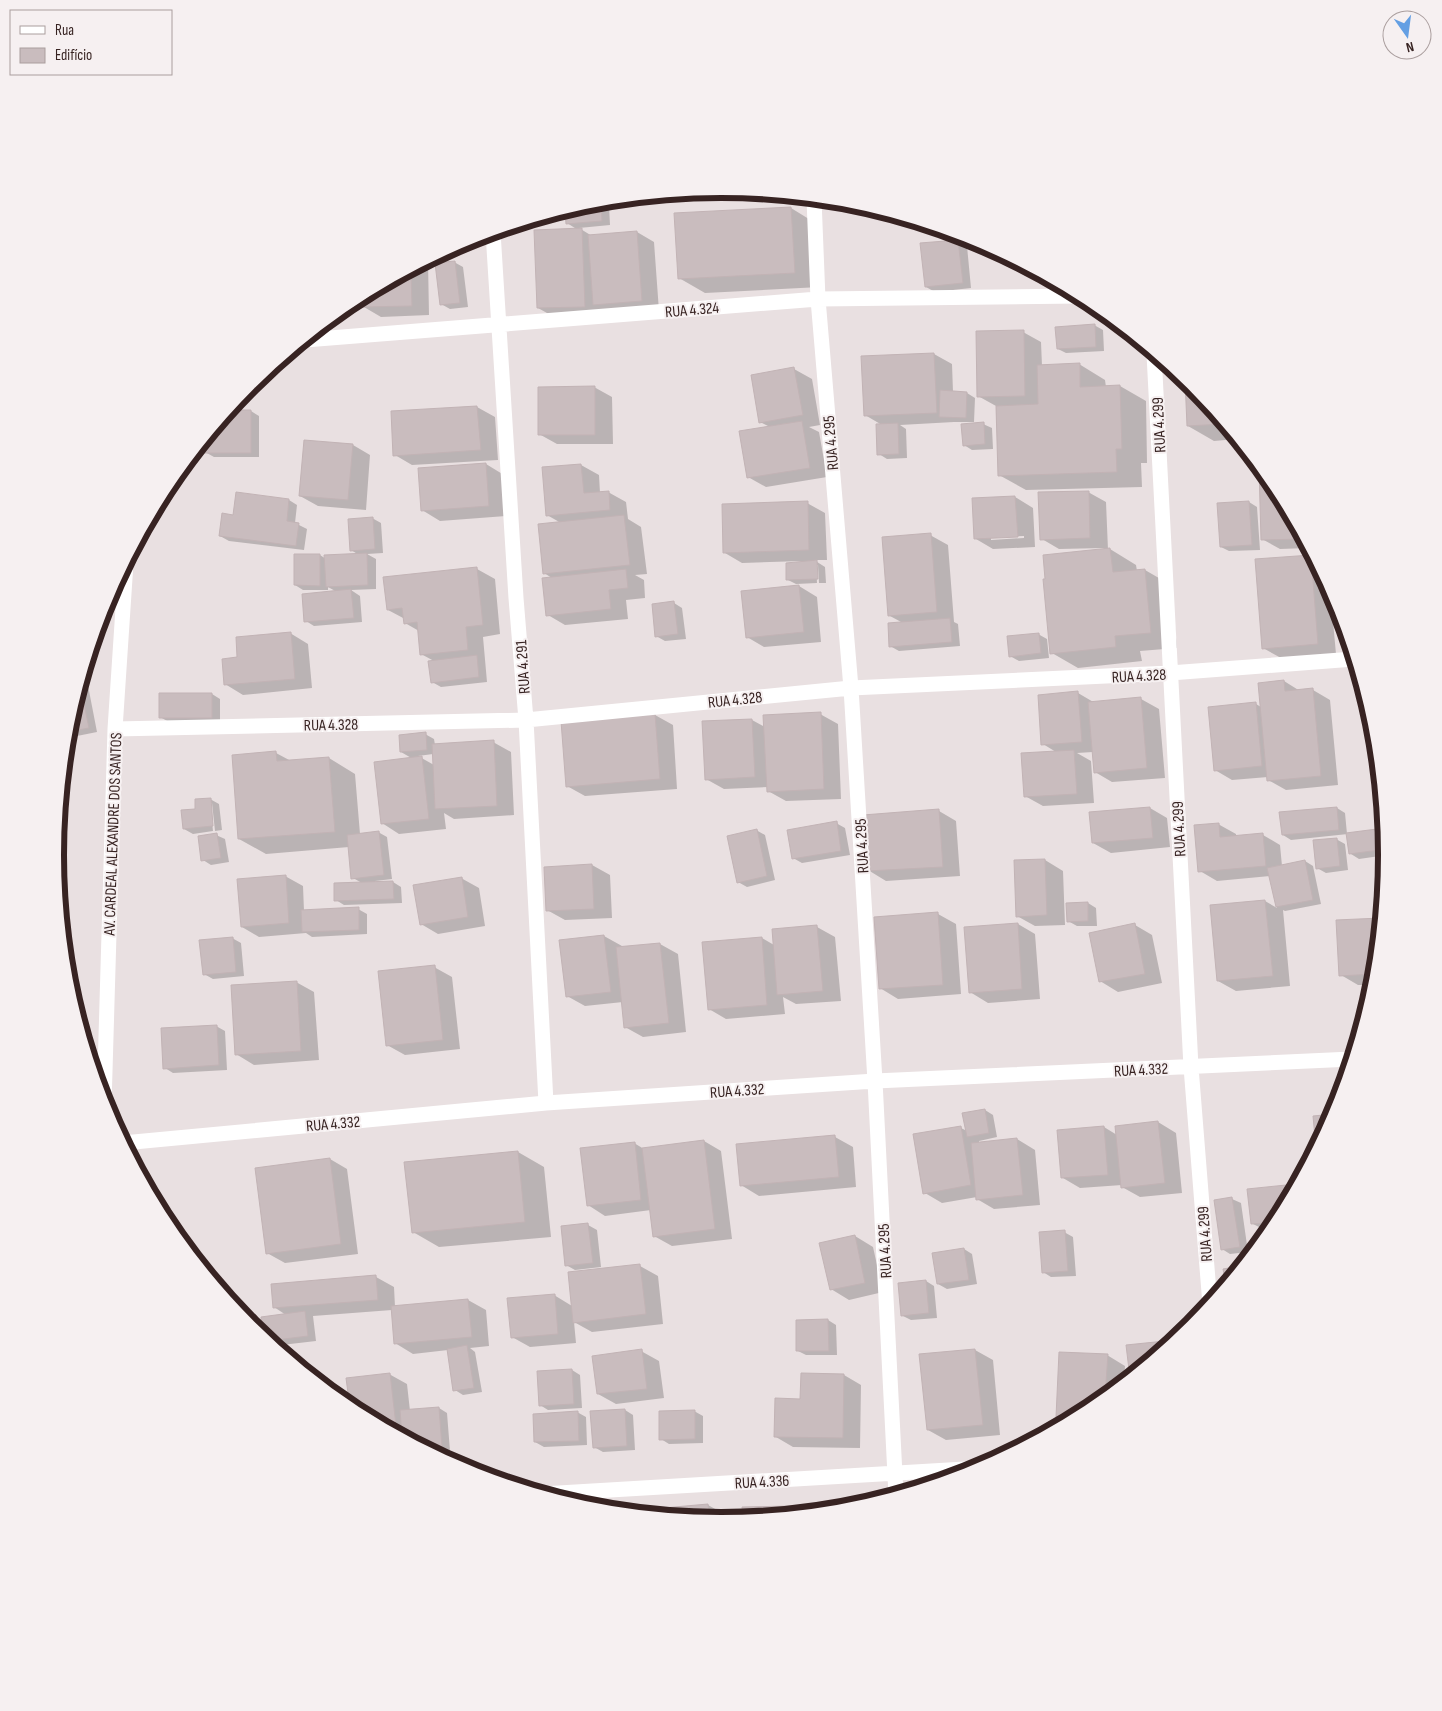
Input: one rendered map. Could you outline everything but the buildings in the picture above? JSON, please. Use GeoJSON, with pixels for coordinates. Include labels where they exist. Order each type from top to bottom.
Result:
{"type":"FeatureCollection","features":[{"type":"Feature","properties":{"kind":"street","name":"RUA 4.295"},"geometry":{"type":"LineString","coordinates":[[814,205],[818,299],[851,688],[875,1081],[896,1489]]}},
{"type":"Feature","properties":{"kind":"street","name":"RUA 4.291"},"geometry":{"type":"LineString","coordinates":[[493,239],[516,598],[526,720],[546,1103]]}},
{"type":"Feature","properties":{"kind":"street","name":"RUA 4.324"},"geometry":{"type":"LineString","coordinates":[[315,339],[818,299],[1066,296]]}},
{"type":"Feature","properties":{"kind":"street","name":"RUA 4.299"},"geometry":{"type":"LineString","coordinates":[[1154,361],[1191,1067],[1209,1295]]}},
{"type":"Feature","properties":{"kind":"street","name":"AV. CARDEAL ALEXANDRE DOS SANTOS"},"geometry":{"type":"LineString","coordinates":[[105,1082],[115,729],[125,581]]}},
{"type":"Feature","properties":{"kind":"street","name":"RUA 4.328"},"geometry":{"type":"LineString","coordinates":[[115,729],[526,720],[851,688],[1170,673],[1348,659]]}},
{"type":"Feature","properties":{"kind":"street","name":"RUA 4.332"},"geometry":{"type":"LineString","coordinates":[[130,1142],[546,1103],[875,1081],[1345,1059]]}},
{"type":"Feature","properties":{"kind":"street","name":"RUA 4.336"},"geometry":{"type":"LineString","coordinates":[[573,1495],[955,1470]]}}]}
